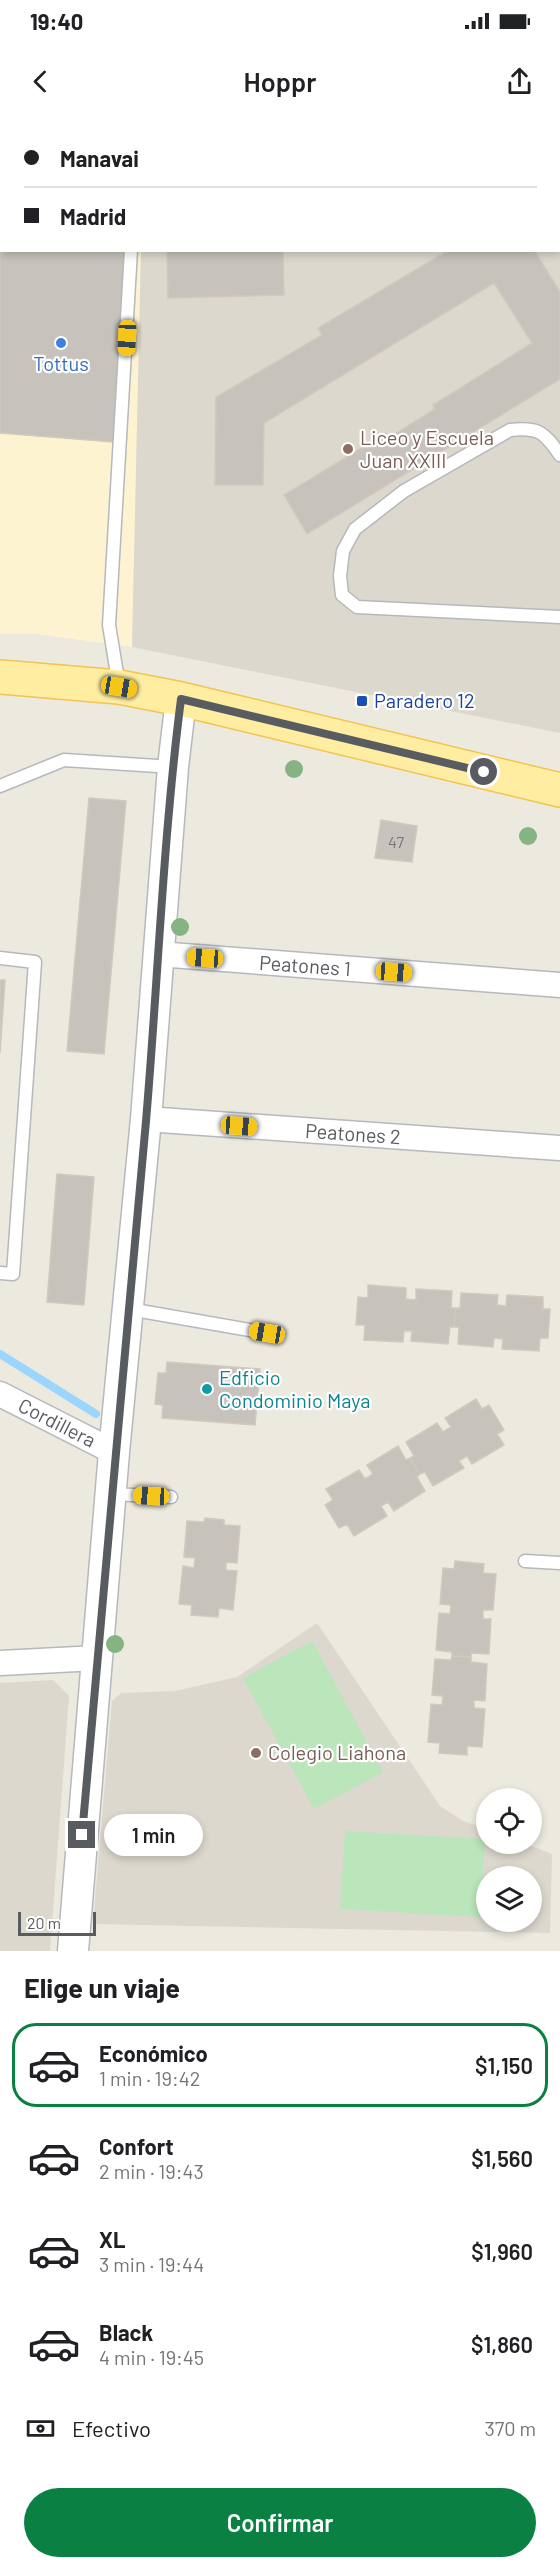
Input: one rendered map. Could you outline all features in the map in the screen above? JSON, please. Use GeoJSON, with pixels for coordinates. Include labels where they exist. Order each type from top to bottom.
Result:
{"type":"FeatureCollection","features":[{"type":"Feature","properties":{"kind":"main road"},"geometry":{"type":"LineString","coordinates":[[0,676],[119,687],[181,699],[560,790]]}},
{"type":"Feature","properties":{"kind":"street"},"geometry":{"type":"LineString","coordinates":[[72,1951],[113,1494],[114,1452],[146,1119],[173,767],[181,699]]}},
{"type":"Feature","properties":{"kind":"street","name":"Peatones 1"},"geometry":{"type":"LineString","coordinates":[[158,954],[560,985]]}},
{"type":"Feature","properties":{"kind":"street","name":"Peatones 2"},"geometry":{"type":"LineString","coordinates":[[146,1119],[560,1148]]}},
{"type":"Feature","properties":{"kind":"street","name":"Cordillera"},"geometry":{"type":"LineString","coordinates":[[0,1394],[114,1452]]}},
{"type":"Feature","properties":{"kind":"street"},"geometry":{"type":"LineString","coordinates":[[0,1663],[97,1658]]}},
{"type":"Feature","properties":{"kind":"lane"},"geometry":{"type":"LineString","coordinates":[[119,687],[109,625],[120,470],[131,252]]}},
{"type":"Feature","properties":{"kind":"lane"},"geometry":{"type":"LineString","coordinates":[[560,455],[546,435],[530,428],[510,430],[404,491],[355,529],[343,551],[340,576],[342,595],[357,607],[560,617]]}},
{"type":"Feature","properties":{"kind":"lane"},"geometry":{"type":"LineString","coordinates":[[0,786],[64,760],[173,767]]}},
{"type":"Feature","properties":{"kind":"lane"},"geometry":{"type":"LineString","coordinates":[[0,958],[34,962],[13,1274],[0,1273]]}},
{"type":"Feature","properties":{"kind":"lane"},"geometry":{"type":"LineString","coordinates":[[128,1309],[267,1333]]}},
{"type":"Feature","properties":{"kind":"lane"},"geometry":{"type":"LineString","coordinates":[[113,1494],[171,1497]]}},
{"type":"Feature","properties":{"kind":"lane"},"geometry":{"type":"LineString","coordinates":[[525,1561],[560,1563]]}},
{"type":"Feature","properties":{"kind":"shaded area"},"geometry":{"type":"Polygon","coordinates":[[[0,252],[141,252],[132,647],[36,634],[0,634],[0,252]]]}},
{"type":"Feature","properties":{"kind":"shaded area","name":"Liceo y Escuela Juan XXIII"},"geometry":{"type":"Polygon","coordinates":[[[141,252],[560,252],[560,733],[132,647],[141,252]]]}},
{"type":"Feature","properties":{"kind":"shaded area","name":"Colegio Liahona"},"geometry":{"type":"Polygon","coordinates":[[[317,1623],[440,1806],[463,1821],[476,1826],[476,1854],[542,1854],[542,1850],[552,1854],[550,1933],[499,1932],[542,1932],[542,1866],[476,1866],[476,1932],[93,1924],[112,1701],[121,1693],[175,1691],[237,1677],[317,1623]]]}},
{"type":"Feature","properties":{"kind":"shaded area"},"geometry":{"type":"Polygon","coordinates":[[[53,1680],[69,1696],[50,1951],[0,1951],[0,1683],[53,1680]]]}},
{"type":"Feature","properties":{"kind":"green space"},"geometry":{"type":"Polygon","coordinates":[[[312,1641],[383,1772],[314,1809],[243,1678],[312,1641]]]}},
{"type":"Feature","properties":{"kind":"green space"},"geometry":{"type":"Polygon","coordinates":[[[345,1831],[476,1838],[476,1854],[484,1854],[483,1866],[476,1866],[476,1917],[340,1909],[345,1831]]]}},
{"type":"Feature","properties":{"kind":"building","name":"Tottus"},"geometry":{"type":"Polygon","coordinates":[[[0,252],[129,252],[113,442],[0,433],[0,252]]]}},
{"type":"Feature","properties":{"kind":"building"},"geometry":{"type":"Polygon","coordinates":[[[167,252],[283,252],[284,295],[168,298],[167,252]]]}},
{"type":"Feature","properties":{"kind":"building"},"geometry":{"type":"Polygon","coordinates":[[[446,252],[535,252],[560,292],[560,379],[307,534],[284,495],[386,433],[389,438],[435,409],[433,405],[532,343],[494,283],[264,423],[263,485],[215,485],[216,397],[322,335],[318,328],[446,252]]]}},
{"type":"Feature","properties":{"kind":"building"},"geometry":{"type":"Polygon","coordinates":[[[89,798],[126,801],[104,1054],[67,1051],[89,798]]]}},
{"type":"Feature","properties":{"kind":"building"},"geometry":{"type":"Polygon","coordinates":[[[381,820],[417,826],[412,862],[375,858],[381,820]]]}},
{"type":"Feature","properties":{"kind":"building"},"geometry":{"type":"Polygon","coordinates":[[[0,980],[5,980],[0,1053],[0,980]]]}},
{"type":"Feature","properties":{"kind":"building"},"geometry":{"type":"Polygon","coordinates":[[[57,1174],[94,1177],[84,1305],[47,1302],[57,1174]]]}},
{"type":"Feature","properties":{"kind":"building"},"geometry":{"type":"Polygon","coordinates":[[[368,1285],[406,1288],[406,1299],[416,1300],[416,1289],[452,1291],[451,1308],[455,1308],[454,1327],[450,1327],[448,1344],[411,1341],[412,1331],[404,1331],[403,1342],[364,1340],[365,1325],[356,1325],[358,1297],[368,1298],[368,1285]]]}},
{"type":"Feature","properties":{"kind":"building"},"geometry":{"type":"Polygon","coordinates":[[[461,1293],[498,1295],[497,1305],[506,1306],[507,1295],[543,1297],[543,1309],[550,1309],[548,1338],[540,1338],[539,1351],[502,1349],[503,1339],[494,1338],[493,1347],[458,1344],[459,1327],[454,1327],[455,1308],[460,1308],[461,1293]]]}},
{"type":"Feature","properties":{"kind":"building","name":"Edficio Condominio Maya"},"geometry":{"type":"Polygon","coordinates":[[[167,1362],[260,1369],[255,1425],[162,1418],[163,1405],[155,1404],[158,1373],[166,1373],[167,1362]]]}},
{"type":"Feature","properties":{"kind":"building"},"geometry":{"type":"Polygon","coordinates":[[[476,1399],[482,1409],[489,1405],[504,1430],[497,1434],[504,1445],[472,1464],[467,1456],[459,1461],[464,1468],[433,1486],[425,1472],[420,1474],[410,1458],[414,1456],[406,1442],[437,1423],[443,1432],[451,1427],[445,1418],[476,1399]]]}},
{"type":"Feature","properties":{"kind":"building"},"geometry":{"type":"Polygon","coordinates":[[[398,1446],[406,1460],[410,1458],[420,1474],[417,1477],[425,1491],[394,1511],[388,1502],[381,1506],[387,1516],[354,1536],[347,1524],[339,1528],[325,1505],[333,1500],[326,1489],[359,1470],[365,1479],[373,1474],[367,1465],[398,1446]]]}},
{"type":"Feature","properties":{"kind":"building"},"geometry":{"type":"Polygon","coordinates":[[[205,1518],[224,1520],[224,1525],[240,1526],[237,1563],[226,1562],[226,1570],[237,1571],[233,1610],[219,1608],[218,1617],[191,1615],[192,1605],[179,1604],[183,1566],[194,1568],[195,1558],[184,1557],[187,1521],[204,1522],[205,1518]]]}},
{"type":"Feature","properties":{"kind":"building"},"geometry":{"type":"Polygon","coordinates":[[[455,1561],[484,1564],[483,1573],[496,1574],[493,1610],[483,1610],[483,1619],[491,1619],[489,1654],[471,1653],[471,1657],[452,1656],[452,1652],[436,1650],[439,1613],[450,1614],[451,1605],[440,1604],[443,1568],[454,1569],[455,1561]]]}},
{"type":"Feature","properties":{"kind":"building"},"geometry":{"type":"Polygon","coordinates":[[[452,1656],[471,1657],[471,1662],[487,1664],[485,1701],[474,1700],[474,1708],[485,1709],[482,1747],[467,1746],[467,1755],[439,1753],[440,1743],[428,1742],[431,1704],[442,1705],[443,1696],[432,1695],[435,1659],[451,1660],[452,1656]]]}},
{"type":"Feature","properties":{"kind":"waterway"},"geometry":{"type":"LineString","coordinates":[[0,1354],[96,1414]]}},
{"type":"Feature","properties":{"kind":"place","name":"Tottus"},"geometry":{"type":"Point","coordinates":[61,343]}},
{"type":"Feature","properties":{"kind":"place","name":"Liceo y Escuela Juan XXIII"},"geometry":{"type":"Point","coordinates":[348,449]}},
{"type":"Feature","properties":{"kind":"place","name":"Paradero 12"},"geometry":{"type":"Point","coordinates":[362,701]}},
{"type":"Feature","properties":{"kind":"place","name":"Edficio Condominio Maya"},"geometry":{"type":"Point","coordinates":[207,1389]}},
{"type":"Feature","properties":{"kind":"place","name":"Colegio Liahona"},"geometry":{"type":"Point","coordinates":[256,1753]}},
{"type":"Feature","properties":{"kind":"route"},"geometry":{"type":"LineString","coordinates":[[82,1835],[113,1494],[114,1452],[146,1119],[173,767],[181,699],[484,772]]}}]}
